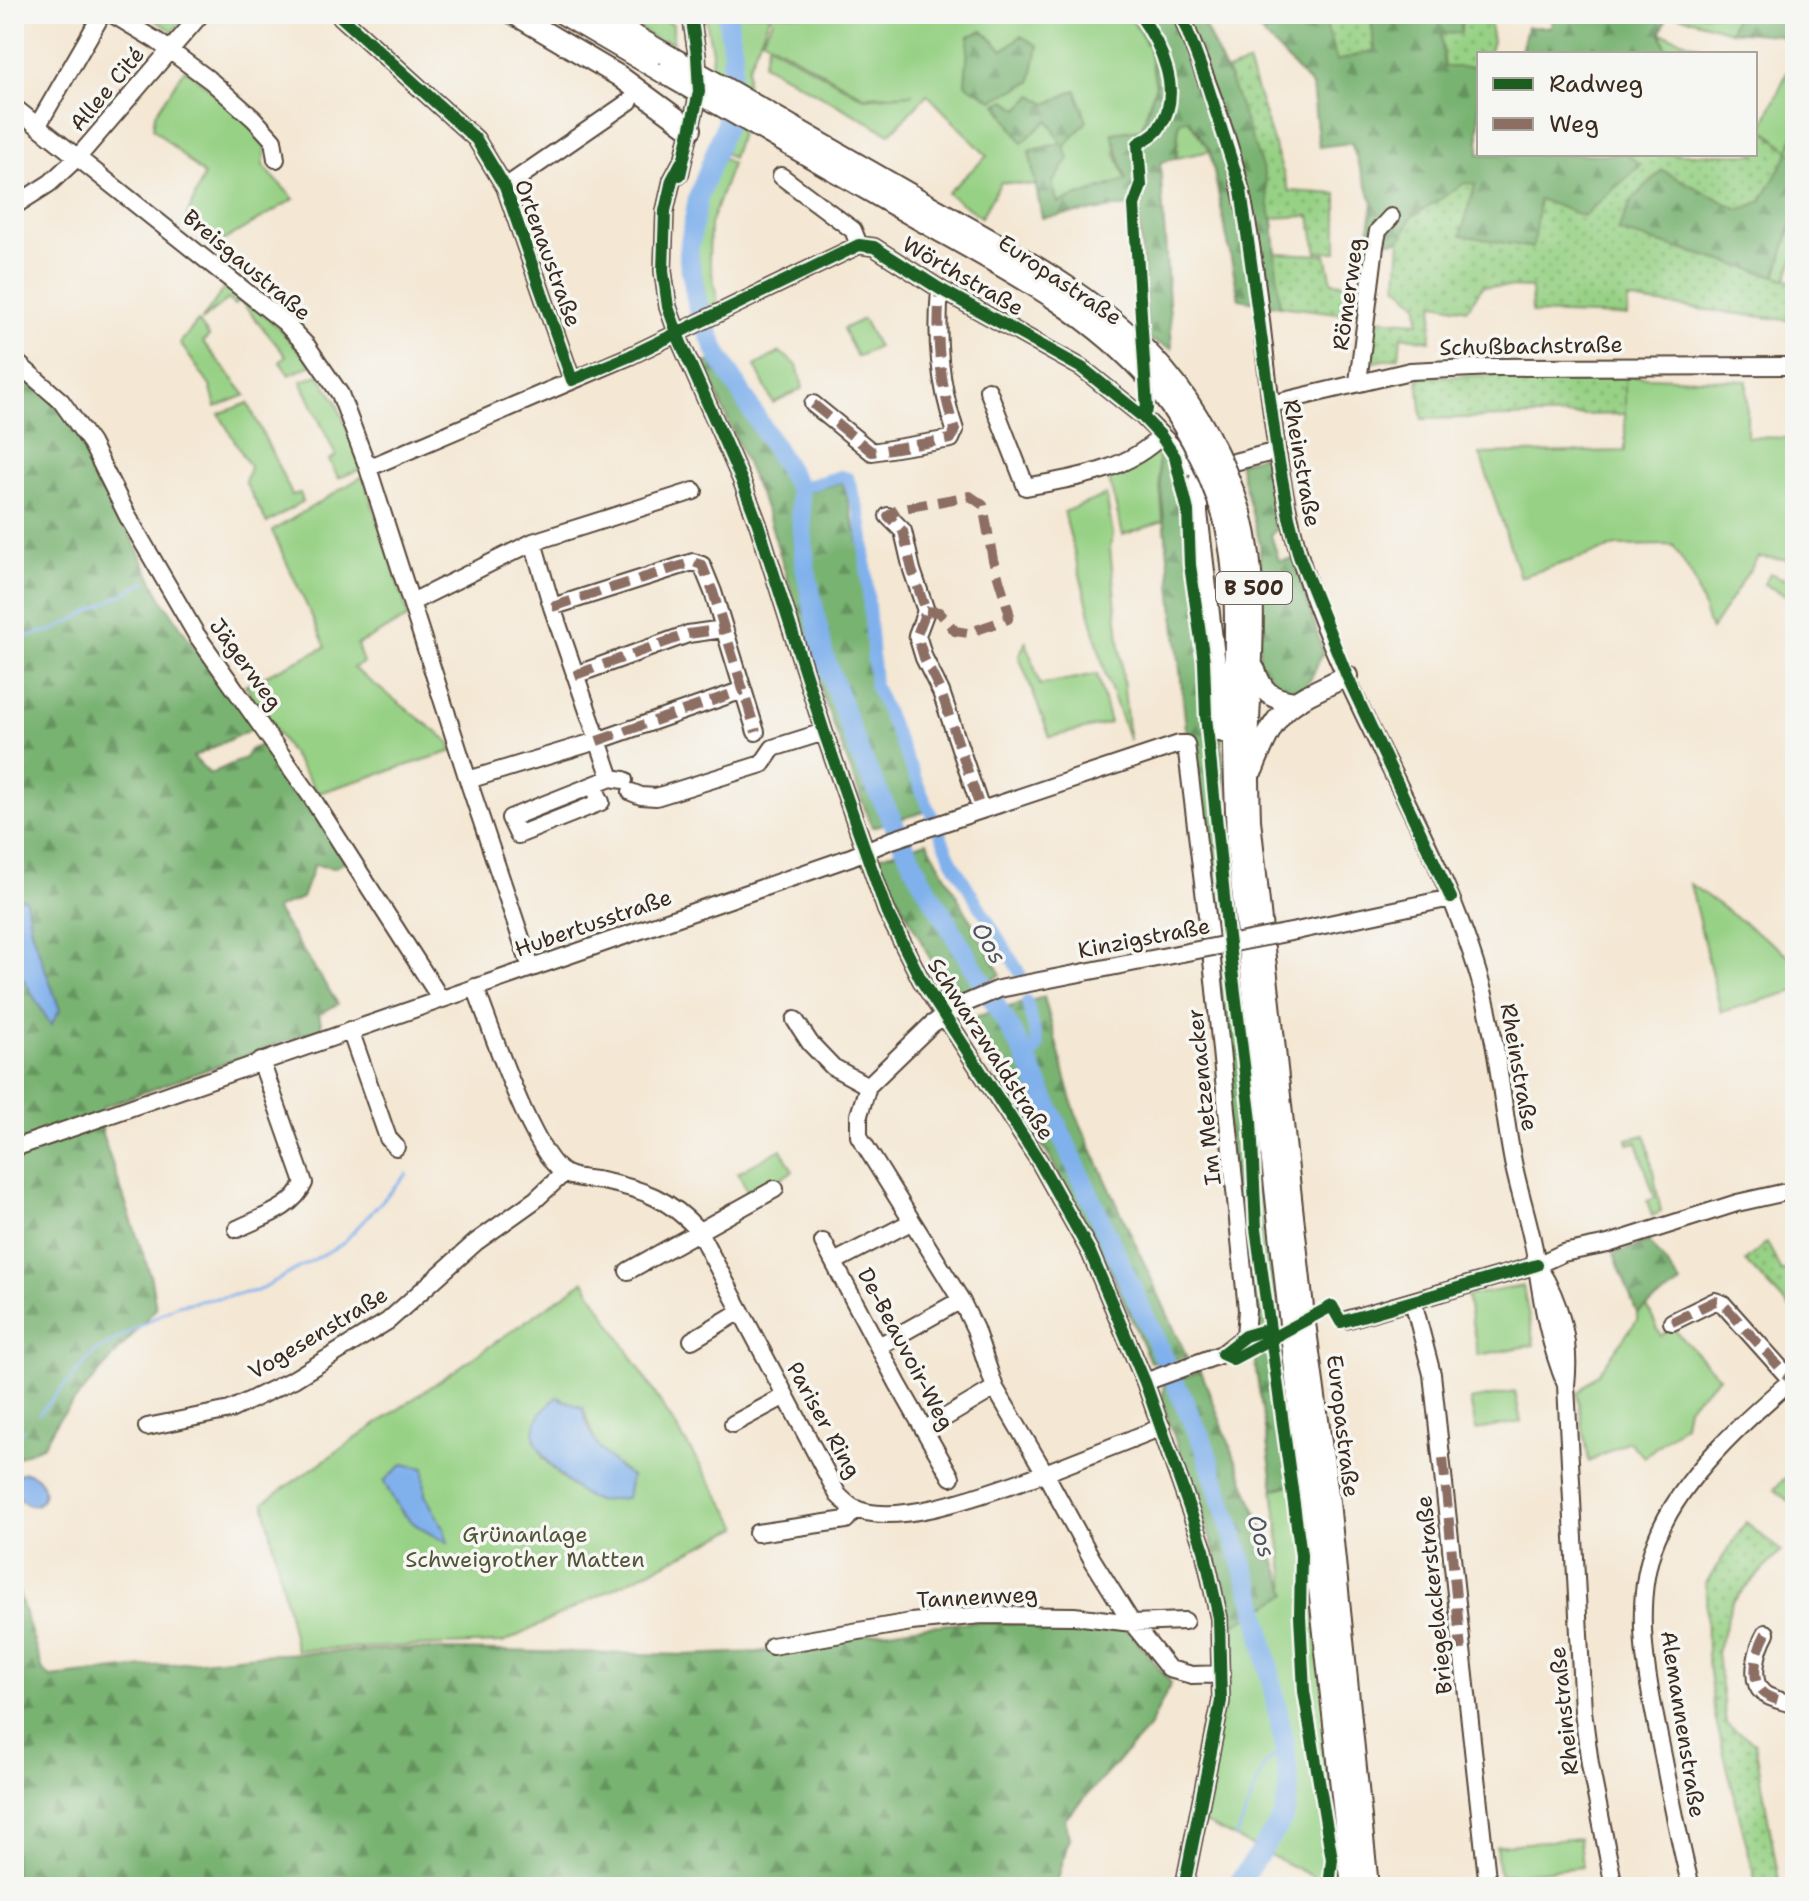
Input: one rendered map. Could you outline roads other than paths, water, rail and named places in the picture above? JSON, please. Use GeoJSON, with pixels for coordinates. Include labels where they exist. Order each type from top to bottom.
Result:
{"type":"FeatureCollection","features":[{"type":"Feature","properties":{"kind":"main road"},"geometry":{"type":"LineString","coordinates":[[514,14],[619,76],[691,129]]}},
{"type":"Feature","properties":{"kind":"main road","name":"Europastraße"},"geometry":{"type":"LineString","coordinates":[[563,14],[664,63]]}},
{"type":"Feature","properties":{"kind":"main road","name":"Europastraße"},"geometry":{"type":"LineString","coordinates":[[597,14],[664,63],[1024,280],[1102,335],[1150,380],[1181,422],[1233,515],[1253,580],[1248,781],[1250,820],[1303,1308],[1329,1502],[1368,1887]]}},
{"type":"Feature","properties":{"kind":"main road"},"geometry":{"type":"LineString","coordinates":[[1203,470],[1197,487],[1202,564],[1237,843]]}},
{"type":"Feature","properties":{"kind":"main road","name":"Europastraße"},"geometry":{"type":"LineString","coordinates":[[1233,515],[1237,843],[1352,1887]]}},
{"type":"Feature","properties":{"kind":"main road"},"geometry":{"type":"LineString","coordinates":[[1253,664],[1267,694],[1272,698],[1294,702]]}},
{"type":"Feature","properties":{"kind":"main road"},"geometry":{"type":"LineString","coordinates":[[1248,781],[1270,727],[1294,702],[1347,676]]}},
{"type":"Feature","properties":{"kind":"street"},"geometry":{"type":"LineString","coordinates":[[38,125],[102,14]]}},
{"type":"Feature","properties":{"kind":"street"},"geometry":{"type":"LineString","coordinates":[[112,14],[169,49],[254,119],[273,140],[276,159]]}},
{"type":"Feature","properties":{"kind":"street","name":"Allee Cité"},"geometry":{"type":"LineString","coordinates":[[14,206],[50,183],[79,156],[201,14]]}},
{"type":"Feature","properties":{"kind":"street","name":"Ortenaustraße"},"geometry":{"type":"LineString","coordinates":[[338,14],[476,139],[505,187],[572,380]]}},
{"type":"Feature","properties":{"kind":"street","name":"Schwarzwaldstraße"},"geometry":{"type":"LineString","coordinates":[[691,14],[699,92],[665,237],[664,288],[677,334],[741,479],[886,910],[944,1016],[1018,1127],[1067,1208],[1109,1294],[1162,1427],[1213,1583],[1219,1618],[1222,1674],[1219,1720],[1184,1887]]}},
{"type":"Feature","properties":{"kind":"street","name":"Rheinstraße"},"geometry":{"type":"LineString","coordinates":[[1181,14],[1216,109],[1241,190],[1277,451],[1299,556],[1347,676],[1451,898],[1469,945],[1489,1016],[1513,1160],[1537,1265],[1552,1289],[1568,1350],[1566,1385],[1583,1711],[1614,1887]]}},
{"type":"Feature","properties":{"kind":"street"},"geometry":{"type":"LineString","coordinates":[[505,187],[630,101]]}},
{"type":"Feature","properties":{"kind":"street","name":"Breisgaustraße"},"geometry":{"type":"LineString","coordinates":[[14,107],[257,299],[307,346],[340,394],[368,468],[531,968]]}},
{"type":"Feature","properties":{"kind":"street","name":"Wörthstraße"},"geometry":{"type":"LineString","coordinates":[[781,176],[853,230],[859,245],[874,247],[940,289],[1082,368],[1142,416],[1194,468],[1203,470]]}},
{"type":"Feature","properties":{"kind":"street","name":"Römerweg"},"geometry":{"type":"LineString","coordinates":[[1358,382],[1375,246],[1378,231],[1391,217]]}},
{"type":"Feature","properties":{"kind":"street"},"geometry":{"type":"LineString","coordinates":[[368,468],[677,334],[859,245]]}},
{"type":"Feature","properties":{"kind":"street","name":"Wörthstraße"},"geometry":{"type":"LineString","coordinates":[[813,404],[872,452],[951,439],[955,430],[947,406],[936,333],[940,289]]}},
{"type":"Feature","properties":{"kind":"street","name":"Jägerweg"},"geometry":{"type":"LineString","coordinates":[[14,360],[61,401],[91,443],[128,517],[196,634],[265,728],[355,864],[435,990],[438,1000]]}},
{"type":"Feature","properties":{"kind":"street","name":"Schußbachstraße"},"geometry":{"type":"LineString","coordinates":[[1271,404],[1410,371],[1493,367],[1795,366]]}},
{"type":"Feature","properties":{"kind":"street"},"geometry":{"type":"LineString","coordinates":[[988,390],[1026,487],[1089,475],[1126,461],[1161,436]]}},
{"type":"Feature","properties":{"kind":"street"},"geometry":{"type":"LineString","coordinates":[[1203,470],[1277,451]]}},
{"type":"Feature","properties":{"kind":"street"},"geometry":{"type":"LineString","coordinates":[[412,602],[533,542],[694,491]]}},
{"type":"Feature","properties":{"kind":"street"},"geometry":{"type":"LineString","coordinates":[[888,516],[903,531],[926,611],[917,635],[924,658],[941,692],[981,810]]}},
{"type":"Feature","properties":{"kind":"street"},"geometry":{"type":"LineString","coordinates":[[533,542],[597,741],[622,784],[641,796],[656,797],[762,764],[773,748],[824,732]]}},
{"type":"Feature","properties":{"kind":"street"},"geometry":{"type":"LineString","coordinates":[[552,607],[693,562],[702,565],[756,732]]}},
{"type":"Feature","properties":{"kind":"street"},"geometry":{"type":"LineString","coordinates":[[575,675],[688,634],[723,629]]}},
{"type":"Feature","properties":{"kind":"street"},"geometry":{"type":"LineString","coordinates":[[468,780],[597,741],[743,690]]}},
{"type":"Feature","properties":{"kind":"street","name":"Hubertusstraße"},"geometry":{"type":"LineString","coordinates":[[14,1148],[912,833],[1186,744]]}},
{"type":"Feature","properties":{"kind":"street","name":"Im Metzenacker"},"geometry":{"type":"LineString","coordinates":[[1145,1382],[1222,1354],[1245,1336],[1247,1310],[1186,744]]}},
{"type":"Feature","properties":{"kind":"street"},"geometry":{"type":"LineString","coordinates":[[593,785],[601,802],[518,835],[510,818],[593,785],[622,784]]}},
{"type":"Feature","properties":{"kind":"street","name":"Kinzigstraße"},"geometry":{"type":"LineString","coordinates":[[944,1016],[999,989],[1451,898]]}},
{"type":"Feature","properties":{"kind":"street"},"geometry":{"type":"LineString","coordinates":[[475,987],[540,1144],[564,1173]]}},
{"type":"Feature","properties":{"kind":"street"},"geometry":{"type":"LineString","coordinates":[[944,1016],[868,1086],[859,1115],[859,1136],[961,1300],[975,1329],[995,1388],[1132,1623],[1169,1669],[1192,1675],[1222,1674]]}},
{"type":"Feature","properties":{"kind":"street"},"geometry":{"type":"LineString","coordinates":[[795,1020],[810,1043],[833,1067],[868,1086]]}},
{"type":"Feature","properties":{"kind":"street"},"geometry":{"type":"LineString","coordinates":[[350,1030],[388,1138],[396,1147]]}},
{"type":"Feature","properties":{"kind":"street"},"geometry":{"type":"LineString","coordinates":[[237,1229],[288,1204],[298,1196],[304,1183],[261,1061]]}},
{"type":"Feature","properties":{"kind":"street","name":"Pariser Ring"},"geometry":{"type":"LineString","coordinates":[[564,1173],[656,1197],[681,1211],[698,1230],[838,1495],[855,1509],[905,1514],[959,1502],[1045,1473],[1162,1427]]}},
{"type":"Feature","properties":{"kind":"street","name":"Vogesenstraße"},"geometry":{"type":"LineString","coordinates":[[147,1427],[230,1410],[294,1379],[388,1321],[476,1242],[535,1200],[564,1173]]}},
{"type":"Feature","properties":{"kind":"street"},"geometry":{"type":"LineString","coordinates":[[628,1271],[775,1189]]}},
{"type":"Feature","properties":{"kind":"street"},"geometry":{"type":"LineString","coordinates":[[1346,1320],[1537,1265],[1563,1253],[1608,1244],[1737,1203],[1795,1190]]}},
{"type":"Feature","properties":{"kind":"street"},"geometry":{"type":"LineString","coordinates":[[834,1262],[911,1222]]}},
{"type":"Feature","properties":{"kind":"street","name":"De-Beauvoir-Weg"},"geometry":{"type":"LineString","coordinates":[[823,1242],[951,1477]]}},
{"type":"Feature","properties":{"kind":"street"},"geometry":{"type":"LineString","coordinates":[[879,1346],[961,1300]]}},
{"type":"Feature","properties":{"kind":"street","name":"Briegelackerstraße"},"geometry":{"type":"LineString","coordinates":[[1413,1301],[1432,1374],[1488,1887]]}},
{"type":"Feature","properties":{"kind":"street","name":"Alemannenstraße"},"geometry":{"type":"LineString","coordinates":[[1672,1322],[1715,1301],[1723,1304],[1793,1378],[1695,1477],[1672,1507],[1656,1539],[1649,1563],[1644,1595],[1644,1646],[1655,1718],[1691,1887]]}},
{"type":"Feature","properties":{"kind":"street"},"geometry":{"type":"LineString","coordinates":[[692,1340],[739,1312]]}},
{"type":"Feature","properties":{"kind":"street"},"geometry":{"type":"LineString","coordinates":[[924,1430],[995,1388]]}},
{"type":"Feature","properties":{"kind":"street"},"geometry":{"type":"LineString","coordinates":[[733,1424],[785,1396]]}},
{"type":"Feature","properties":{"kind":"street"},"geometry":{"type":"LineString","coordinates":[[757,1533],[846,1520],[855,1509]]}},
{"type":"Feature","properties":{"kind":"street","name":"Tannenweg"},"geometry":{"type":"LineString","coordinates":[[772,1646],[911,1622],[982,1615],[1074,1616],[1132,1623],[1185,1621]]}},
{"type":"Feature","properties":{"kind":"street"},"geometry":{"type":"LineString","coordinates":[[1766,1633],[1761,1641],[1756,1685],[1764,1694],[1794,1705]]}},
{"type":"Feature","properties":{"kind":"street"},"geometry":{"type":"LineString","coordinates":[[1342,1887],[1350,1862]]}},
{"type":"Feature","properties":{"kind":"water"},"geometry":{"type":"Polygon","coordinates":[[[14,896],[26,900],[31,930],[60,1010],[51,1025],[20,974],[14,931],[14,896]]]}},
{"type":"Feature","properties":{"kind":"water"},"geometry":{"type":"Polygon","coordinates":[[[557,1397],[583,1408],[594,1440],[613,1463],[631,1477],[627,1498],[595,1500],[587,1497],[548,1462],[534,1433],[536,1422],[557,1397]]]}},
{"type":"Feature","properties":{"kind":"water"},"geometry":{"type":"Polygon","coordinates":[[[403,1464],[424,1468],[425,1495],[444,1529],[448,1543],[409,1520],[396,1504],[384,1481],[403,1464]]]}},
{"type":"Feature","properties":{"kind":"water"},"geometry":{"type":"Polygon","coordinates":[[[25,1472],[42,1484],[42,1499],[38,1504],[23,1501],[14,1491],[16,1475],[25,1472]]]}},
{"type":"Feature","properties":{"kind":"waterway","name":"Oos"},"geometry":{"type":"LineString","coordinates":[[727,14],[733,53],[726,124],[698,198],[688,254],[698,308],[717,353],[799,488],[805,566],[823,653],[861,757],[920,877],[1023,1051],[1204,1446],[1255,1602],[1285,1747],[1289,1788],[1284,1817],[1236,1887]]}},
{"type":"Feature","properties":{"kind":"waterway"},"geometry":{"type":"LineString","coordinates":[[799,488],[841,476],[848,478],[860,514],[864,539],[875,686],[952,861],[1020,973]]}},
{"type":"Feature","properties":{"kind":"waterway"},"geometry":{"type":"LineString","coordinates":[[14,639],[54,630],[146,582]]}},
{"type":"Feature","properties":{"kind":"waterway"},"geometry":{"type":"LineString","coordinates":[[1027,1002],[1038,1046],[1028,1063]]}},
{"type":"Feature","properties":{"kind":"waterway"},"geometry":{"type":"LineString","coordinates":[[39,1414],[95,1352],[177,1305],[257,1291],[342,1244],[407,1174]]}},
{"type":"Feature","properties":{"kind":"waterway"},"geometry":{"type":"LineString","coordinates":[[14,1434],[23,1430]]}},
{"type":"Feature","properties":{"kind":"waterway"},"geometry":{"type":"LineString","coordinates":[[1236,1837],[1265,1764],[1285,1747]]}},
{"type":"Feature","properties":{"kind":"park label","name":"Grünanlage Schweigrother Matten"},"geometry":{"type":"Point","coordinates":[525,1546]}}]}
